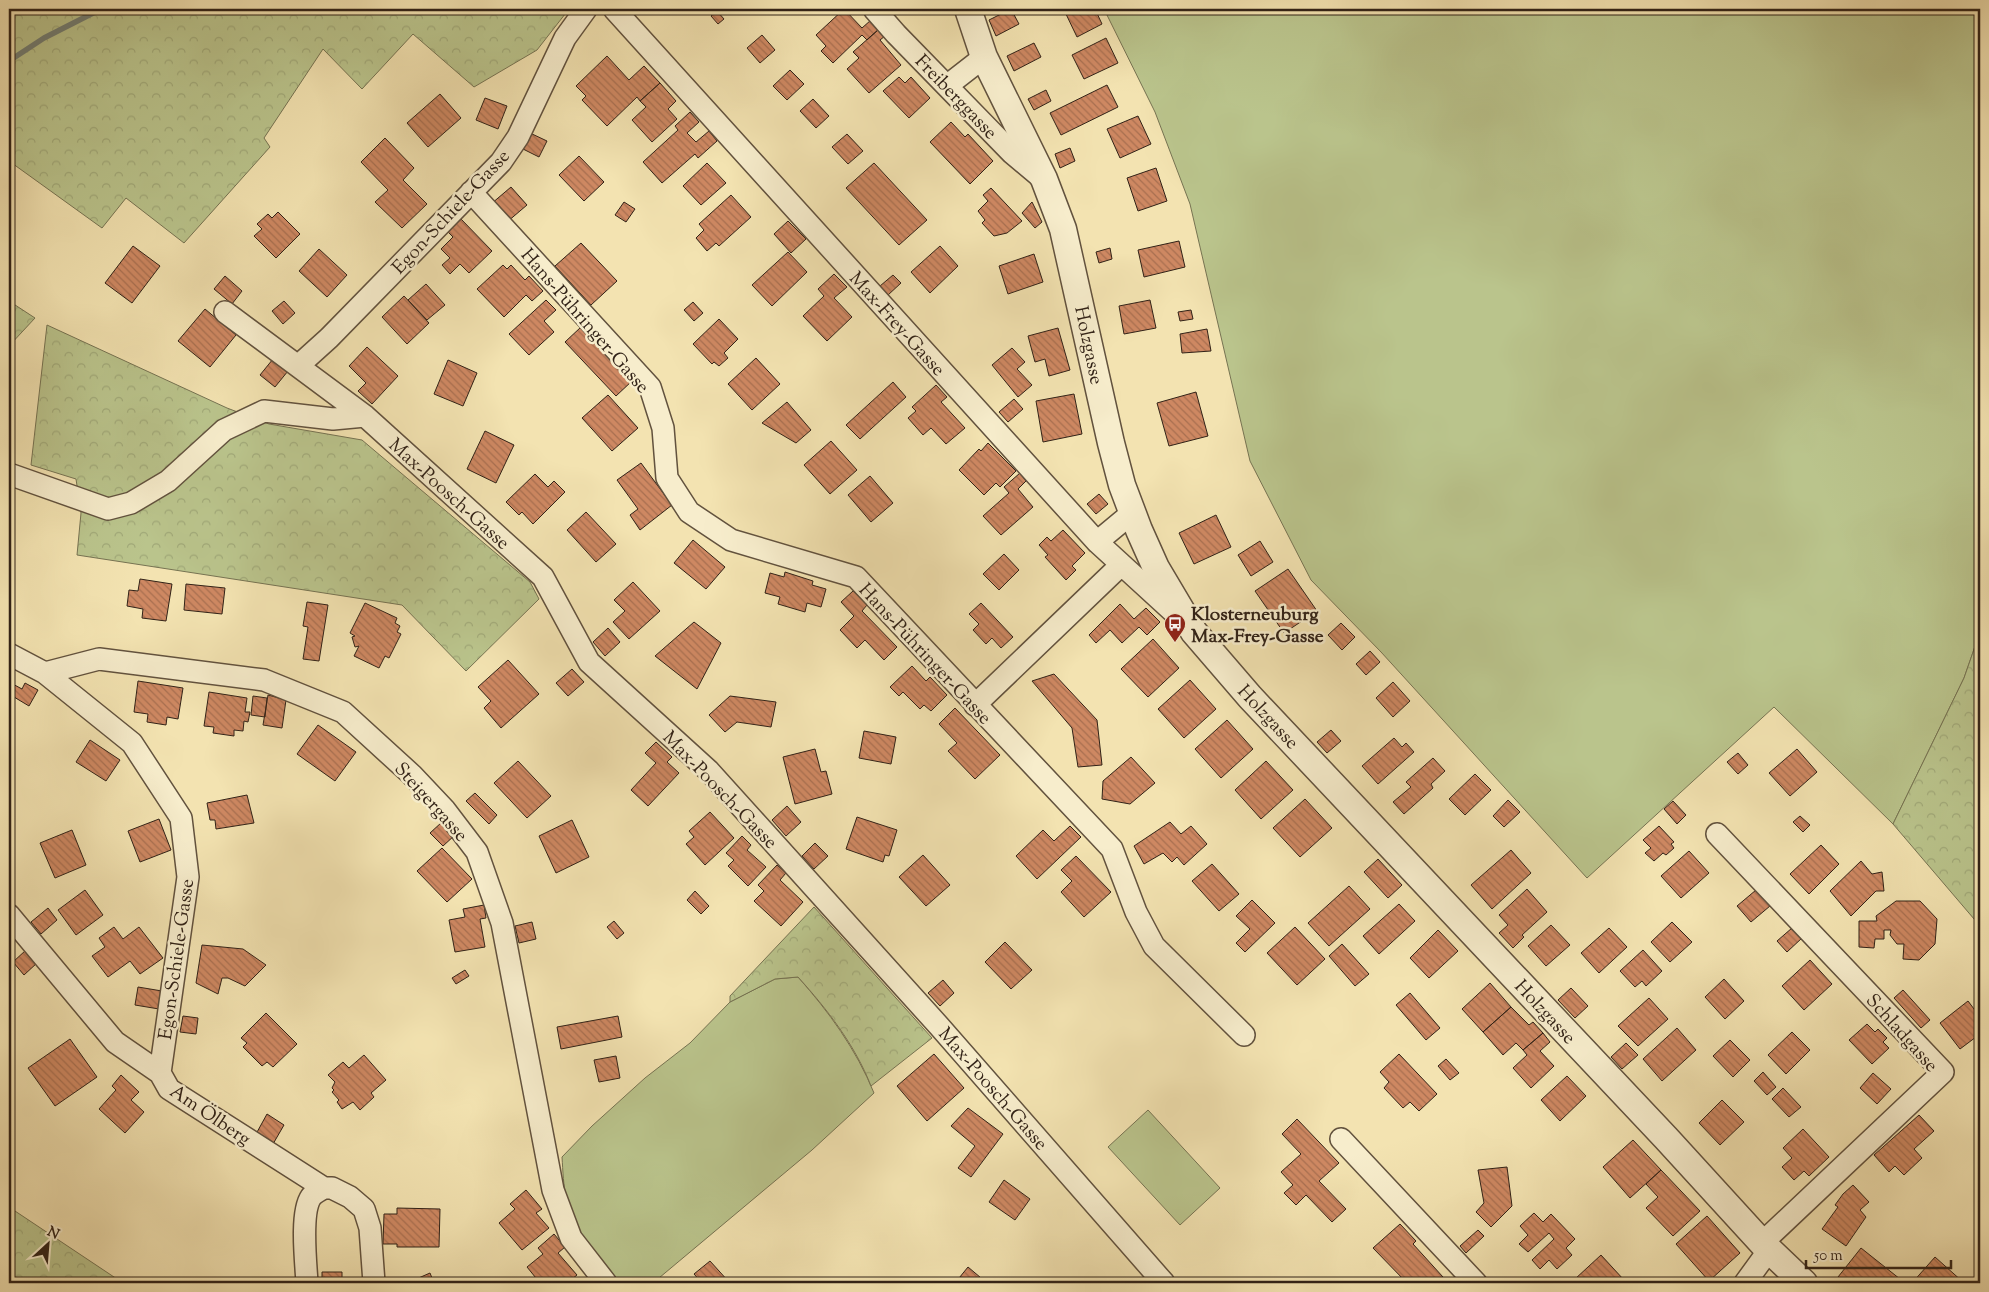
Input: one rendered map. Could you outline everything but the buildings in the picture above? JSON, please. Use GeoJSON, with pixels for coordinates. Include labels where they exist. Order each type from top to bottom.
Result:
{"type":"FeatureCollection","features":[{"type":"Feature","properties":{"kind":"street","name":"Egon-Schiele-Gasse"},"geometry":{"type":"LineString","coordinates":[[298,366],[329,338],[501,162],[518,137],[565,38],[586,9]]}},
{"type":"Feature","properties":{"kind":"street","name":"Max-Frey-Gasse"},"geometry":{"type":"LineString","coordinates":[[614,9],[1097,542],[1191,628]]}},
{"type":"Feature","properties":{"kind":"street","name":"Freiberggasse"},"geometry":{"type":"LineString","coordinates":[[874,9],[1012,153],[1044,179]]}},
{"type":"Feature","properties":{"kind":"street","name":"Holzgasse"},"geometry":{"type":"LineString","coordinates":[[968,9],[984,57],[1044,179],[1063,229],[1111,443],[1132,513],[1156,568],[1191,628],[1250,697],[1652,1123],[1765,1246],[1804,1283]]}},
{"type":"Feature","properties":{"kind":"street"},"geometry":{"type":"LineString","coordinates":[[948,85],[984,57]]}},
{"type":"Feature","properties":{"kind":"street","name":"Hans-Pühringer-Gasse"},"geometry":{"type":"LineString","coordinates":[[471,192],[650,387],[663,428],[667,478],[689,512],[731,540],[856,577],[974,705],[1112,849],[1136,912],[1154,946],[1244,1035]]}},
{"type":"Feature","properties":{"kind":"street","name":"Max-Poosch-Gasse"},"geometry":{"type":"LineString","coordinates":[[226,312],[365,416],[543,576],[589,662],[709,771],[939,1026],[1164,1283]]}},
{"type":"Feature","properties":{"kind":"street"},"geometry":{"type":"LineString","coordinates":[[9,474],[108,509],[131,503],[168,481],[224,430],[264,412],[333,419],[365,416]]}},
{"type":"Feature","properties":{"kind":"street"},"geometry":{"type":"LineString","coordinates":[[1097,542],[1132,513]]}},
{"type":"Feature","properties":{"kind":"street"},"geometry":{"type":"LineString","coordinates":[[974,705],[1121,565]]}},
{"type":"Feature","properties":{"kind":"street","name":"Egon-Schiele-Gasse"},"geometry":{"type":"LineString","coordinates":[[9,654],[45,673],[132,743],[180,818],[188,877],[160,1073]]}},
{"type":"Feature","properties":{"kind":"street","name":"Steigergasse"},"geometry":{"type":"LineString","coordinates":[[45,673],[99,659],[264,680],[343,712],[412,775],[445,810],[477,852],[502,923],[553,1190],[571,1238],[606,1283]]}},
{"type":"Feature","properties":{"kind":"street","name":"Schladgasse"},"geometry":{"type":"LineString","coordinates":[[1717,834],[1943,1072],[1765,1246]]}},
{"type":"Feature","properties":{"kind":"street","name":"Am Ölberg"},"geometry":{"type":"LineString","coordinates":[[9,915],[115,1042],[160,1073],[169,1089],[324,1188],[332,1188],[350,1198],[364,1209],[370,1228],[374,1283]]}},
{"type":"Feature","properties":{"kind":"street"},"geometry":{"type":"LineString","coordinates":[[1342,1139],[1476,1283]]}},
{"type":"Feature","properties":{"kind":"street"},"geometry":{"type":"LineString","coordinates":[[307,1283],[305,1242],[307,1206],[312,1196],[324,1188]]}},
{"type":"Feature","properties":{"kind":"street"},"geometry":{"type":"LineString","coordinates":[[1744,1283],[1765,1246]]}},
{"type":"Feature","properties":{"kind":"green space"},"geometry":{"type":"Polygon","coordinates":[[[10,9],[569,9],[537,50],[474,87],[413,34],[362,89],[323,49],[264,138],[270,147],[184,243],[126,198],[102,228],[9,161],[10,9]]]}},
{"type":"Feature","properties":{"kind":"green space"},"geometry":{"type":"Polygon","coordinates":[[[1104,9],[1980,9],[1980,632],[1964,678],[1893,824],[1774,707],[1587,878],[1381,652],[1311,580],[1250,461],[1190,204],[1155,112],[1104,9]]]}},
{"type":"Feature","properties":{"kind":"green space"},"geometry":{"type":"Polygon","coordinates":[[[9,301],[35,318],[9,346],[9,301]]]}},
{"type":"Feature","properties":{"kind":"green space"},"geometry":{"type":"Polygon","coordinates":[[[47,325],[227,408],[269,424],[362,440],[530,582],[539,599],[466,671],[402,605],[77,555],[81,513],[76,479],[31,465],[47,325]]]}},
{"type":"Feature","properties":{"kind":"green space"},"geometry":{"type":"Polygon","coordinates":[[[1980,632],[1980,926],[1893,824],[1964,678],[1980,632]]]}},
{"type":"Feature","properties":{"kind":"green space"},"geometry":{"type":"Polygon","coordinates":[[[814,907],[932,1038],[871,1086],[849,1042],[798,977],[775,979],[730,1002],[730,996],[814,907]]]}},
{"type":"Feature","properties":{"kind":"green space"},"geometry":{"type":"Polygon","coordinates":[[[798,977],[841,1032],[859,1061],[874,1093],[812,1150],[653,1283],[616,1283],[587,1244],[571,1212],[563,1178],[562,1157],[592,1126],[645,1078],[690,1043],[730,1002],[775,979],[798,977]]]}},
{"type":"Feature","properties":{"kind":"green space"},"geometry":{"type":"Polygon","coordinates":[[[1148,1110],[1220,1188],[1180,1225],[1108,1147],[1148,1110]]]}},
{"type":"Feature","properties":{"kind":"green space"},"geometry":{"type":"Polygon","coordinates":[[[9,1207],[123,1283],[9,1283],[9,1207]]]}},
{"type":"Feature","properties":{"kind":"waterway"},"geometry":{"type":"LineString","coordinates":[[9,61],[44,38],[101,9]]}},
{"type":"Feature","properties":{"kind":"place","name":"Klosterneuburg Max-Frey-Gasse"},"geometry":{"type":"Point","coordinates":[1175,643]}}]}
